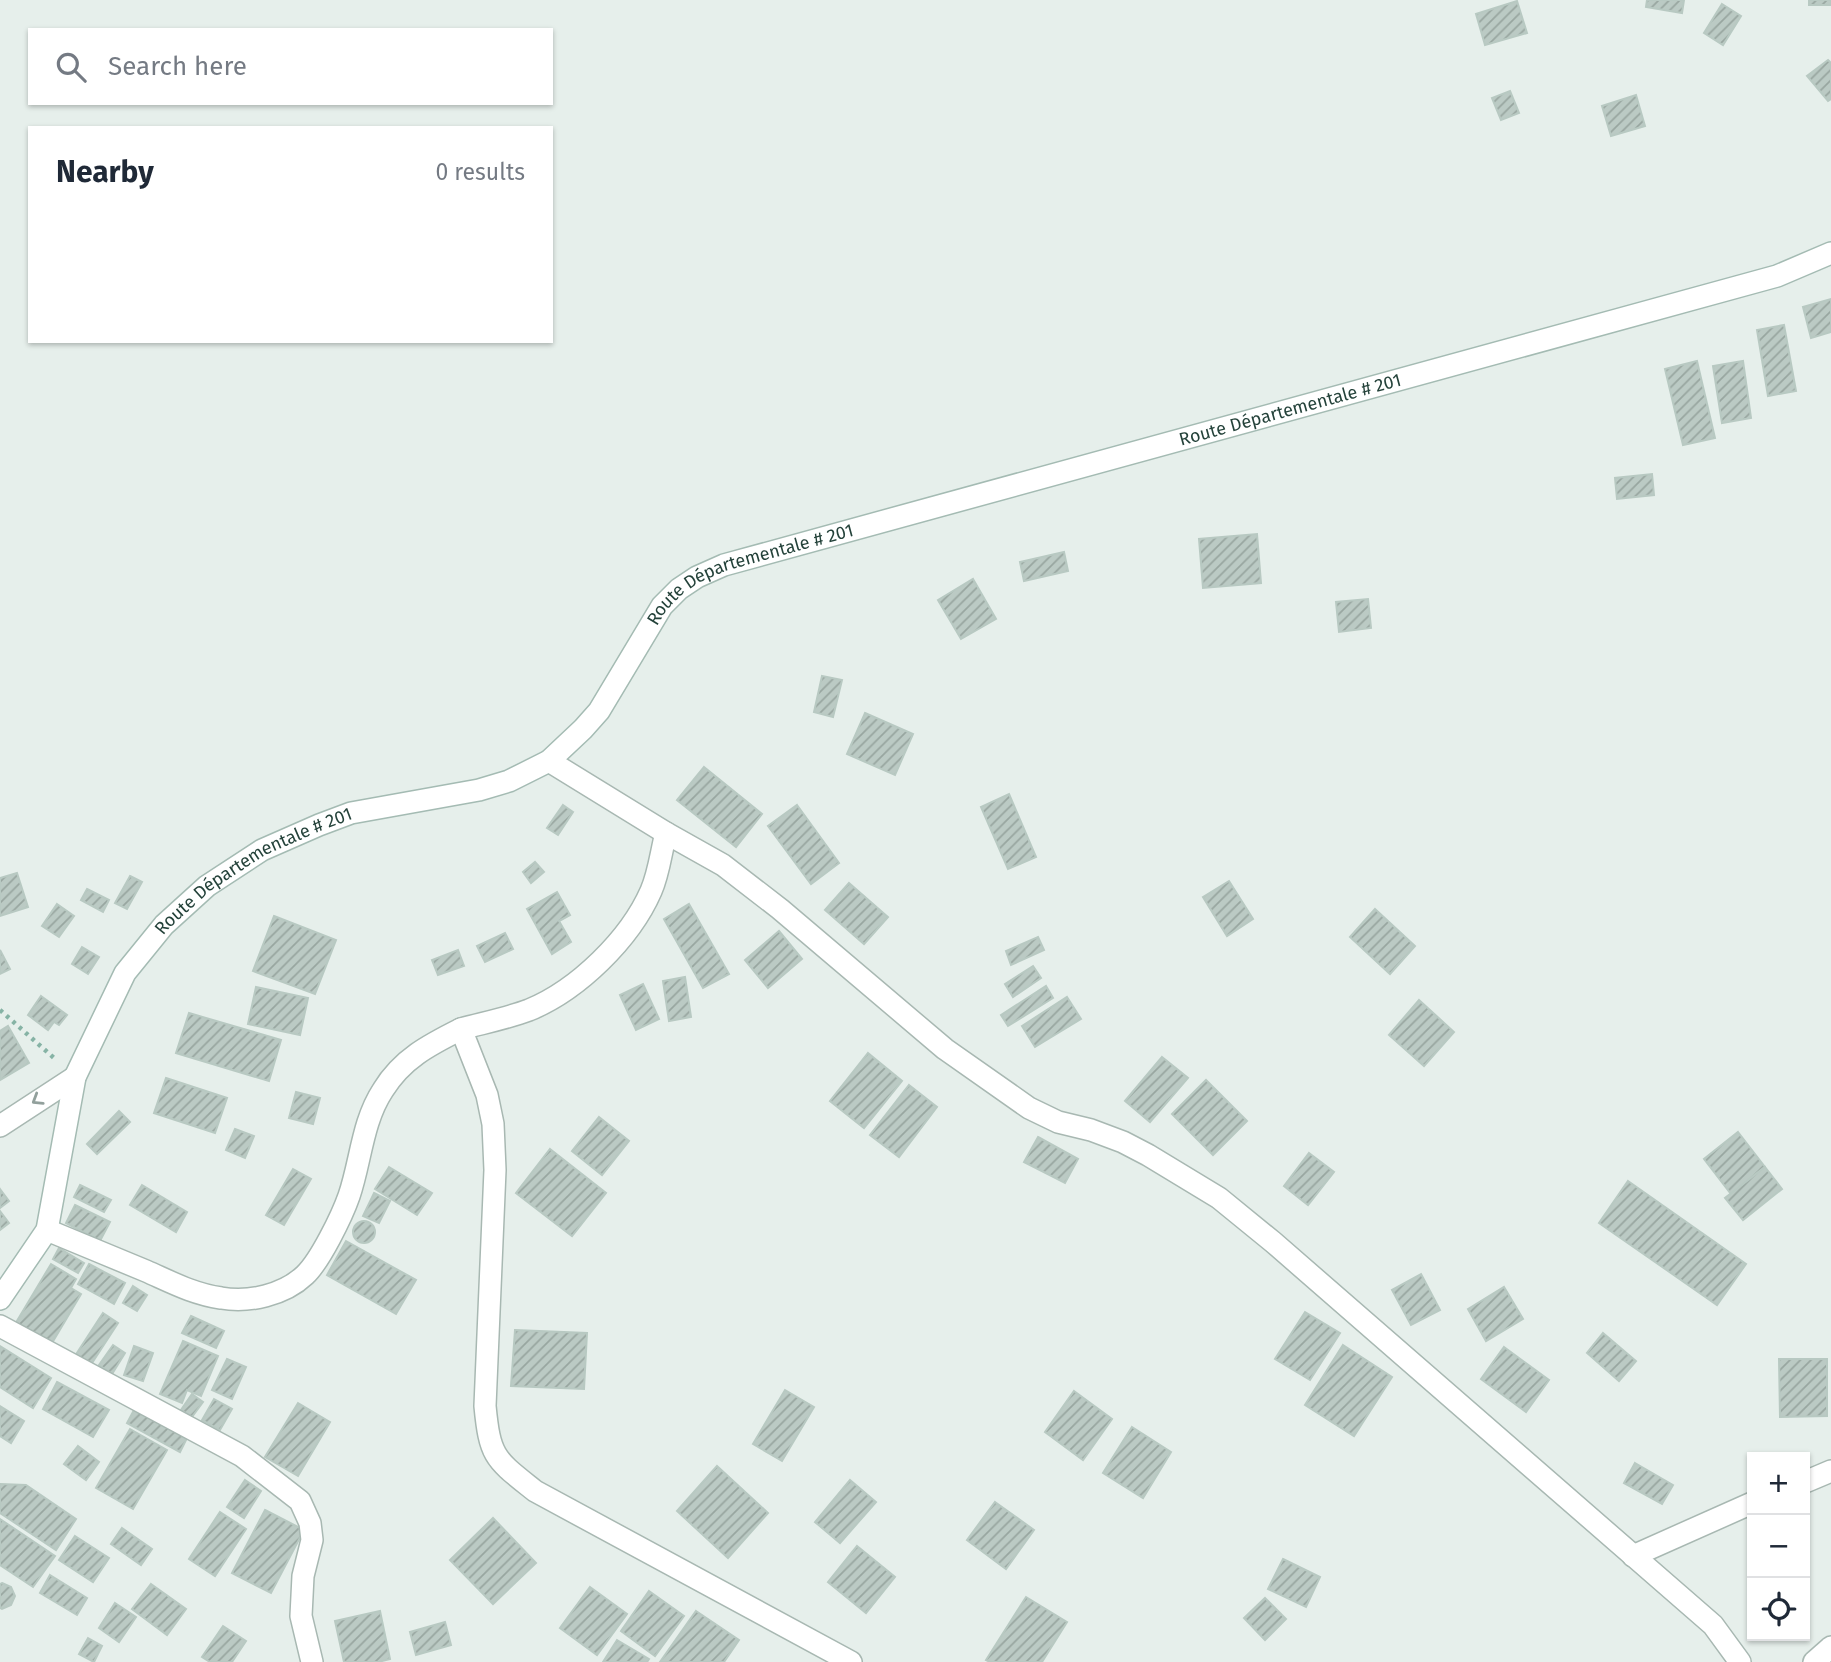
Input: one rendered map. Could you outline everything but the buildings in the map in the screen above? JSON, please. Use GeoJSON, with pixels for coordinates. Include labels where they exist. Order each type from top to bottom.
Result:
{"type":"FeatureCollection","features":[{"type":"Feature","properties":{"kind":"street","name":"Route Départementale # 201"},"geometry":{"type":"LineString","coordinates":[[0,1299],[47,1230],[75,1077],[125,973],[164,925],[207,886],[262,850],[351,813],[419,803],[479,790],[509,781],[549,761],[598,711],[662,606],[678,589],[696,577],[724,565],[1777,276],[1831,253]]}},
{"type":"Feature","properties":{"kind":"street"},"geometry":{"type":"LineString","coordinates":[[549,761],[723,865],[780,909],[945,1049],[1028,1108],[1058,1122],[1123,1142],[1219,1198],[1713,1625],[1740,1662]]}},
{"type":"Feature","properties":{"kind":"street"},"geometry":{"type":"LineString","coordinates":[[47,1230],[191,1292],[224,1299],[281,1292],[306,1274],[336,1226],[349,1195],[370,1111],[400,1066],[416,1053],[461,1029],[530,1010],[572,985],[603,959],[624,936],[652,889],[666,833]]}},
{"type":"Feature","properties":{"kind":"street"},"geometry":{"type":"LineString","coordinates":[[461,1029],[487,1095],[493,1124],[495,1170],[485,1405],[492,1452],[508,1470],[535,1491],[851,1662]]}},
{"type":"Feature","properties":{"kind":"street"},"geometry":{"type":"LineString","coordinates":[[0,1126],[75,1077]]}},
{"type":"Feature","properties":{"kind":"street"},"geometry":{"type":"LineString","coordinates":[[0,1326],[242,1456],[300,1501],[310,1523],[312,1540],[303,1576],[301,1616],[312,1662]]}},
{"type":"Feature","properties":{"kind":"street"},"geometry":{"type":"LineString","coordinates":[[1810,1480],[1831,1471]]}},
{"type":"Feature","properties":{"kind":"street"},"geometry":{"type":"LineString","coordinates":[[1633,1556],[1747,1505]]}},
{"type":"Feature","properties":{"kind":"street"},"geometry":{"type":"LineString","coordinates":[[1814,1662],[1831,1647]]}},
{"type":"Feature","properties":{"kind":"path"},"geometry":{"type":"LineString","coordinates":[[0,1010],[75,1077]]}}]}
